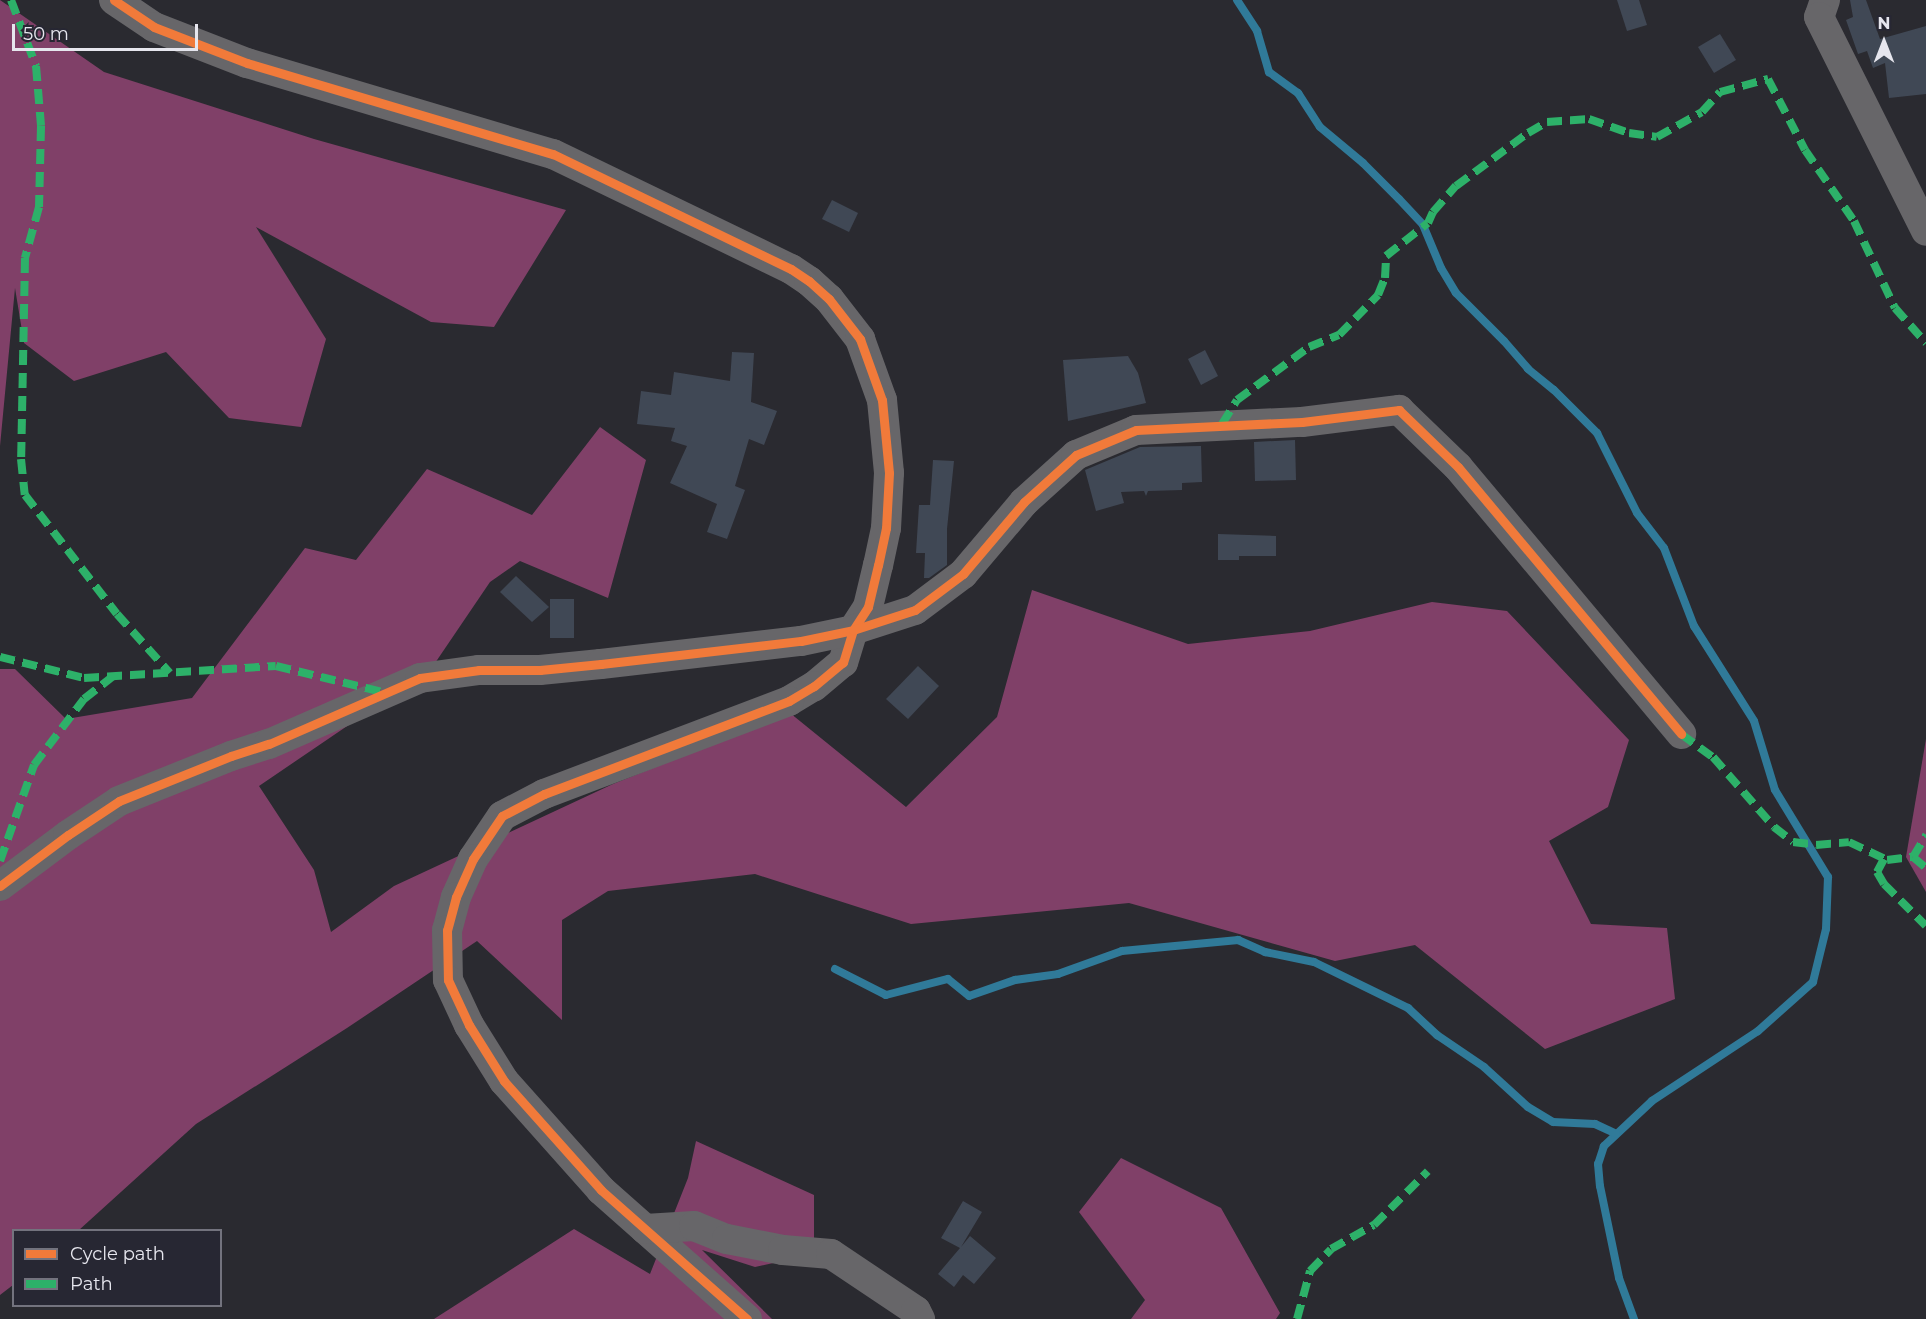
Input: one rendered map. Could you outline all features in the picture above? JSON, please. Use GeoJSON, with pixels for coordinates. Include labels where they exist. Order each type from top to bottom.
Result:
{"type":"FeatureCollection","features":[{"type":"Feature","properties":{"kind":"street"},"geometry":{"type":"LineString","coordinates":[[114,0],[154,27],[247,63],[553,154],[687,216],[809,281],[829,299],[860,339],[882,400],[889,473],[886,528],[868,607],[853,630],[843,662],[814,686],[789,701],[544,794],[502,816],[473,859],[456,897],[447,930],[448,980],[469,1025],[504,1081],[601,1190],[747,1319]]}},
{"type":"Feature","properties":{"kind":"street"},"geometry":{"type":"LineString","coordinates":[[1825,0],[1819,17],[1926,231]]}},
{"type":"Feature","properties":{"kind":"street"},"geometry":{"type":"LineString","coordinates":[[0,886],[68,835],[119,801],[280,739],[344,712],[383,692],[420,678],[479,670],[540,670],[677,657],[801,640],[853,630],[915,610],[963,573],[1024,502],[1076,455],[1136,430],[1302,422],[1399,410],[1458,466],[1681,734]]}},
{"type":"Feature","properties":{"kind":"street"},"geometry":{"type":"LineString","coordinates":[[645,1229],[694,1226],[727,1239],[783,1250],[831,1254],[908,1305],[916,1311],[920,1319]]}},
{"type":"Feature","properties":{"kind":"shaded area"},"geometry":{"type":"Polygon","coordinates":[[[0,0],[104,72],[314,139],[566,210],[494,327],[431,322],[256,227],[326,339],[301,427],[229,418],[166,352],[74,381],[24,343],[15,288],[0,446],[0,0]]]}},
{"type":"Feature","properties":{"kind":"shaded area"},"geometry":{"type":"Polygon","coordinates":[[[600,427],[646,460],[608,598],[520,561],[490,582],[431,669],[259,786],[314,870],[331,932],[394,886],[613,784],[790,713],[906,807],[997,717],[1032,590],[1188,644],[1310,631],[1432,602],[1507,611],[1629,740],[1608,807],[1549,841],[1591,924],[1667,928],[1675,999],[1545,1049],[1415,945],[1335,961],[1129,903],[911,924],[755,874],[608,891],[562,920],[562,1020],[477,941],[347,1028],[196,1124],[80,1229],[12,1229],[12,1286],[0,1295],[0,669],[15,669],[66,719],[192,698],[305,548],[356,560],[427,469],[532,515],[600,427]]]}},
{"type":"Feature","properties":{"kind":"shaded area"},"geometry":{"type":"Polygon","coordinates":[[[1926,739],[1926,892],[1906,857],[1926,739]]]}},
{"type":"Feature","properties":{"kind":"shaded area"},"geometry":{"type":"Polygon","coordinates":[[[696,1141],[814,1195],[814,1254],[755,1267],[702,1250],[772,1319],[434,1319],[574,1229],[650,1274],[688,1178],[696,1141]]]}},
{"type":"Feature","properties":{"kind":"shaded area"},"geometry":{"type":"Polygon","coordinates":[[[1121,1158],[1221,1208],[1280,1313],[1276,1319],[1131,1319],[1145,1300],[1079,1212],[1121,1158]]]}},
{"type":"Feature","properties":{"kind":"building"},"geometry":{"type":"Polygon","coordinates":[[[1617,0],[1639,0],[1647,25],[1627,31],[1617,0]]]}},
{"type":"Feature","properties":{"kind":"building"},"geometry":{"type":"Polygon","coordinates":[[[1850,0],[1866,0],[1880,39],[1926,26],[1926,94],[1889,98],[1885,63],[1873,68],[1867,51],[1858,54],[1846,20],[1853,17],[1850,0]]]}},
{"type":"Feature","properties":{"kind":"building"},"geometry":{"type":"Polygon","coordinates":[[[1720,34],[1736,60],[1714,73],[1698,47],[1720,34]]]}},
{"type":"Feature","properties":{"kind":"building"},"geometry":{"type":"Polygon","coordinates":[[[832,200],[858,213],[849,232],[822,219],[832,200]]]}},
{"type":"Feature","properties":{"kind":"building"},"geometry":{"type":"Polygon","coordinates":[[[1205,350],[1218,376],[1201,385],[1188,359],[1205,350]]]}},
{"type":"Feature","properties":{"kind":"building"},"geometry":{"type":"Polygon","coordinates":[[[732,352],[754,353],[751,402],[777,411],[764,445],[749,439],[735,486],[745,490],[727,539],[707,532],[717,504],[670,483],[687,446],[671,441],[675,428],[637,424],[641,391],[671,395],[674,372],[730,381],[732,352]]]}},
{"type":"Feature","properties":{"kind":"building"},"geometry":{"type":"Polygon","coordinates":[[[1128,356],[1138,373],[1146,403],[1068,421],[1063,360],[1128,356]]]}},
{"type":"Feature","properties":{"kind":"building"},"geometry":{"type":"Polygon","coordinates":[[[1295,440],[1296,480],[1255,481],[1254,442],[1295,440]]]}},
{"type":"Feature","properties":{"kind":"building"},"geometry":{"type":"Polygon","coordinates":[[[1201,446],[1202,482],[1182,483],[1182,490],[1148,491],[1146,496],[1144,491],[1121,492],[1124,503],[1096,511],[1085,470],[1140,447],[1201,446]]]}},
{"type":"Feature","properties":{"kind":"building"},"geometry":{"type":"Polygon","coordinates":[[[933,460],[954,461],[947,529],[947,565],[929,578],[924,578],[925,553],[916,553],[919,505],[930,505],[933,460]]]}},
{"type":"Feature","properties":{"kind":"building"},"geometry":{"type":"Polygon","coordinates":[[[1218,534],[1276,536],[1276,556],[1239,556],[1239,560],[1218,560],[1218,534]]]}},
{"type":"Feature","properties":{"kind":"building"},"geometry":{"type":"Polygon","coordinates":[[[516,576],[549,607],[532,622],[500,592],[516,576]]]}},
{"type":"Feature","properties":{"kind":"building"},"geometry":{"type":"Polygon","coordinates":[[[550,599],[574,599],[574,638],[550,638],[550,599]]]}},
{"type":"Feature","properties":{"kind":"building"},"geometry":{"type":"Polygon","coordinates":[[[918,666],[939,686],[908,719],[886,699],[918,666]]]}},
{"type":"Feature","properties":{"kind":"building"},"geometry":{"type":"Polygon","coordinates":[[[963,1201],[982,1212],[961,1247],[970,1236],[996,1258],[974,1284],[963,1275],[954,1287],[938,1274],[960,1248],[941,1238],[963,1201]]]}},
{"type":"Feature","properties":{"kind":"waterway"},"geometry":{"type":"LineString","coordinates":[[1237,0],[1257,31],[1269,72],[1298,93],[1320,127],[1363,163],[1423,225],[1441,268],[1456,293],[1504,341],[1528,369],[1554,390],[1597,433],[1637,513],[1664,548],[1694,626],[1754,721],[1775,790],[1828,877],[1826,929],[1813,982],[1758,1031],[1652,1101],[1604,1146],[1598,1164],[1600,1186],[1619,1278],[1634,1319]]}},
{"type":"Feature","properties":{"kind":"waterway"},"geometry":{"type":"LineString","coordinates":[[835,969],[886,995],[948,979],[969,996],[1015,980],[1058,974],[1122,951],[1238,940],[1265,952],[1314,962],[1408,1008],[1437,1035],[1484,1067],[1528,1107],[1553,1122],[1595,1124],[1616,1134]]}},
{"type":"Feature","properties":{"kind":"marked path"},"geometry":{"type":"LineString","coordinates":[[11,0],[36,66],[41,126],[39,207],[25,258],[21,459],[25,495],[117,614],[170,673]]}},
{"type":"Feature","properties":{"kind":"marked path"},"geometry":{"type":"LineString","coordinates":[[1222,424],[1237,400],[1309,347],[1339,335],[1378,295],[1385,278],[1386,256],[1428,223],[1433,212],[1456,186],[1528,133],[1547,122],[1589,119],[1629,133],[1657,137],[1702,112],[1720,92],[1768,79],[1805,150],[1854,221],[1895,308],[1926,343]]}},
{"type":"Feature","properties":{"kind":"marked path"},"geometry":{"type":"LineString","coordinates":[[0,657],[84,678],[276,666],[383,692]]}},
{"type":"Feature","properties":{"kind":"marked path"},"geometry":{"type":"LineString","coordinates":[[0,861],[34,765],[84,699],[113,676]]}},
{"type":"Feature","properties":{"kind":"marked path"},"geometry":{"type":"LineString","coordinates":[[1681,734],[1713,757],[1774,827],[1793,842],[1816,845],[1849,842],[1887,860],[1913,857],[1926,868]]}},
{"type":"Feature","properties":{"kind":"marked path"},"geometry":{"type":"LineString","coordinates":[[1913,857],[1926,835]]}},
{"type":"Feature","properties":{"kind":"marked path"},"geometry":{"type":"LineString","coordinates":[[1884,859],[1877,872],[1884,884],[1926,926]]}},
{"type":"Feature","properties":{"kind":"marked path"},"geometry":{"type":"LineString","coordinates":[[1297,1319],[1310,1271],[1331,1249],[1374,1225],[1428,1171]]}},
{"type":"Feature","properties":{"kind":"cycle path"},"geometry":{"type":"LineString","coordinates":[[114,0],[154,27],[247,63],[553,154],[791,269],[829,299],[860,339],[882,400],[889,473],[886,528],[868,607],[853,630],[843,662],[814,686],[789,701],[544,794],[502,816],[473,859],[456,897],[447,930],[448,980],[469,1025],[504,1081],[601,1190],[747,1319]]}},
{"type":"Feature","properties":{"kind":"cycle path"},"geometry":{"type":"LineString","coordinates":[[0,886],[68,835],[119,801],[231,756],[269,744],[420,678],[479,670],[540,670],[801,641],[853,630],[915,610],[963,574],[1024,502],[1076,455],[1136,430],[1302,422],[1399,410],[1458,467],[1681,734]]}}]}
